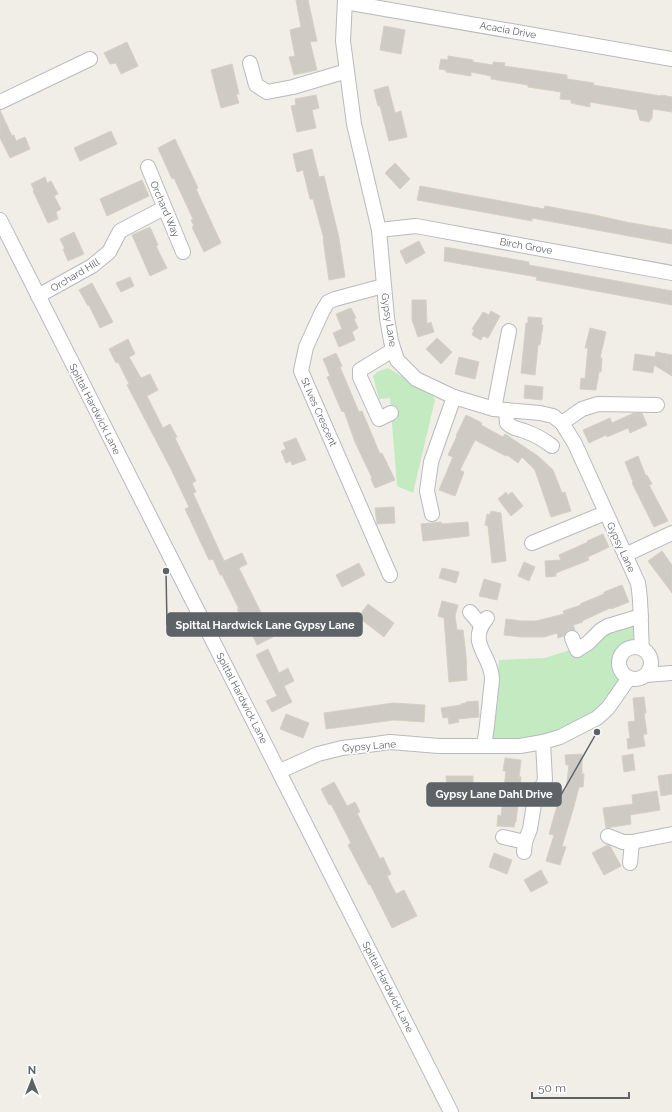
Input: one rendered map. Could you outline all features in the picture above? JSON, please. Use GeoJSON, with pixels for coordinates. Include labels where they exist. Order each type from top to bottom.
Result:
{"type":"FeatureCollection","features":[{"type":"Feature","properties":{"kind":"street","name":"Acacia Drive"},"geometry":{"type":"LineString","coordinates":[[345,1],[672,58]]}},
{"type":"Feature","properties":{"kind":"street","name":"Gypsy Lane"},"geometry":{"type":"LineString","coordinates":[[345,1],[343,41],[354,124],[379,230],[383,286],[393,350],[396,360],[416,379],[454,397],[500,409],[540,413],[553,416],[562,423],[575,444],[638,583],[641,599],[641,622],[635,647]]}},
{"type":"Feature","properties":{"kind":"street"},"geometry":{"type":"LineString","coordinates":[[0,102],[90,59]]}},
{"type":"Feature","properties":{"kind":"street"},"geometry":{"type":"LineString","coordinates":[[250,63],[256,85],[267,92],[347,71]]}},
{"type":"Feature","properties":{"kind":"street","name":"Orchard Way"},"geometry":{"type":"LineString","coordinates":[[148,167],[183,252]]}},
{"type":"Feature","properties":{"kind":"street","name":"Orchard Hill"},"geometry":{"type":"LineString","coordinates":[[38,296],[92,266],[109,252],[120,231],[164,208]]}},
{"type":"Feature","properties":{"kind":"street","name":"Spittal Hardwick Lane"},"geometry":{"type":"LineString","coordinates":[[0,220],[280,771],[451,1112]]}},
{"type":"Feature","properties":{"kind":"street","name":"Birch Grove"},"geometry":{"type":"LineString","coordinates":[[379,230],[416,226],[672,273]]}},
{"type":"Feature","properties":{"kind":"street","name":"St Ives Crescent"},"geometry":{"type":"LineString","coordinates":[[383,286],[328,302],[306,347],[300,371],[390,575]]}},
{"type":"Feature","properties":{"kind":"street"},"geometry":{"type":"LineString","coordinates":[[509,331],[500,409],[507,423],[513,428],[539,437],[552,446]]}},
{"type":"Feature","properties":{"kind":"street"},"geometry":{"type":"LineString","coordinates":[[391,413],[379,419],[360,377],[360,370],[393,350]]}},
{"type":"Feature","properties":{"kind":"street"},"geometry":{"type":"LineString","coordinates":[[432,514],[427,491],[431,462],[454,397]]}},
{"type":"Feature","properties":{"kind":"street"},"geometry":{"type":"LineString","coordinates":[[562,423],[582,409],[598,404],[657,405]]}},
{"type":"Feature","properties":{"kind":"street"},"geometry":{"type":"LineString","coordinates":[[532,543],[605,513]]}},
{"type":"Feature","properties":{"kind":"street"},"geometry":{"type":"LineString","coordinates":[[625,555],[672,533]]}},
{"type":"Feature","properties":{"kind":"street"},"geometry":{"type":"LineString","coordinates":[[470,612],[484,622],[478,635],[479,644],[490,667],[492,678],[484,745]]}},
{"type":"Feature","properties":{"kind":"street"},"geometry":{"type":"LineString","coordinates":[[572,638],[577,650],[608,626],[641,622]]}},
{"type":"Feature","properties":{"kind":"street"},"geometry":{"type":"LineString","coordinates":[[635,647],[649,654],[649,670],[640,678],[629,678],[620,669],[619,660],[622,653],[635,647]]}},
{"type":"Feature","properties":{"kind":"street"},"geometry":{"type":"LineString","coordinates":[[649,670],[670,673]]}},
{"type":"Feature","properties":{"kind":"street","name":"Gypsy Lane"},"geometry":{"type":"LineString","coordinates":[[280,771],[318,754],[342,748],[390,742],[439,746],[520,746],[543,742],[560,737],[597,718],[608,708],[629,678]]}},
{"type":"Feature","properties":{"kind":"street"},"geometry":{"type":"LineString","coordinates":[[503,837],[525,847],[530,829],[534,804],[545,780],[543,742]]}},
{"type":"Feature","properties":{"kind":"street"},"geometry":{"type":"LineString","coordinates":[[608,836],[623,842],[632,842],[672,834]]}},
{"type":"Feature","properties":{"kind":"street"},"geometry":{"type":"LineString","coordinates":[[630,863],[632,842]]}},
{"type":"Feature","properties":{"kind":"green space"},"geometry":{"type":"Polygon","coordinates":[[[388,368],[432,395],[435,400],[413,493],[397,486],[390,398],[379,399],[373,376],[377,372],[388,368]]]}},
{"type":"Feature","properties":{"kind":"green space"},"geometry":{"type":"Polygon","coordinates":[[[641,616],[638,646],[631,647],[622,653],[619,663],[624,674],[629,678],[577,729],[489,745],[497,710],[499,660],[545,658],[583,646],[641,616]]]}},
{"type":"Feature","properties":{"kind":"building"},"geometry":{"type":"Polygon","coordinates":[[[296,0],[308,0],[317,41],[310,42],[317,70],[294,75],[289,57],[295,56],[290,30],[301,27],[296,0]]]}},
{"type":"Feature","properties":{"kind":"building"},"geometry":{"type":"Polygon","coordinates":[[[384,26],[405,30],[401,54],[380,50],[384,26]]]}},
{"type":"Feature","properties":{"kind":"building"},"geometry":{"type":"Polygon","coordinates":[[[127,42],[138,66],[121,74],[116,63],[110,64],[104,53],[127,42]]]}},
{"type":"Feature","properties":{"kind":"building"},"geometry":{"type":"Polygon","coordinates":[[[448,56],[493,65],[493,62],[505,63],[504,66],[567,75],[567,79],[594,83],[593,85],[672,97],[672,112],[653,109],[652,118],[649,122],[640,120],[637,110],[590,102],[590,107],[571,103],[571,100],[560,99],[561,92],[491,79],[491,76],[471,72],[471,76],[446,72],[446,70],[439,69],[441,59],[448,60],[448,56]]]}},
{"type":"Feature","properties":{"kind":"building"},"geometry":{"type":"Polygon","coordinates":[[[232,64],[239,94],[236,94],[239,103],[221,108],[211,70],[232,64]]]}},
{"type":"Feature","properties":{"kind":"building"},"geometry":{"type":"Polygon","coordinates":[[[388,86],[395,113],[401,111],[407,137],[389,141],[380,106],[378,106],[374,90],[388,86]]]}},
{"type":"Feature","properties":{"kind":"building"},"geometry":{"type":"Polygon","coordinates":[[[316,95],[319,108],[312,110],[316,128],[297,132],[291,106],[296,105],[295,99],[316,95]]]}},
{"type":"Feature","properties":{"kind":"building"},"geometry":{"type":"Polygon","coordinates":[[[0,110],[12,136],[14,135],[16,141],[25,137],[30,149],[10,158],[0,138],[0,110]]]}},
{"type":"Feature","properties":{"kind":"building"},"geometry":{"type":"Polygon","coordinates":[[[111,131],[117,144],[80,161],[74,148],[111,131]]]}},
{"type":"Feature","properties":{"kind":"building"},"geometry":{"type":"Polygon","coordinates":[[[175,139],[198,188],[196,189],[221,243],[204,252],[192,227],[194,226],[191,220],[193,219],[158,148],[175,139]]]}},
{"type":"Feature","properties":{"kind":"building"},"geometry":{"type":"Polygon","coordinates":[[[312,149],[319,177],[324,176],[339,238],[345,277],[329,280],[324,239],[313,199],[310,199],[303,170],[297,172],[293,154],[312,149]]]}},
{"type":"Feature","properties":{"kind":"building"},"geometry":{"type":"Polygon","coordinates":[[[395,163],[410,179],[400,189],[385,173],[395,163]]]}},
{"type":"Feature","properties":{"kind":"building"},"geometry":{"type":"Polygon","coordinates":[[[45,177],[47,183],[51,181],[58,194],[54,196],[61,209],[56,212],[58,219],[48,223],[31,184],[45,177]]]}},
{"type":"Feature","properties":{"kind":"building"},"geometry":{"type":"Polygon","coordinates":[[[142,180],[149,196],[107,216],[100,199],[142,180]]]}},
{"type":"Feature","properties":{"kind":"building"},"geometry":{"type":"Polygon","coordinates":[[[420,186],[544,209],[545,206],[672,230],[672,244],[532,218],[532,221],[417,200],[420,186]]]}},
{"type":"Feature","properties":{"kind":"building"},"geometry":{"type":"Polygon","coordinates":[[[150,227],[158,245],[156,246],[167,268],[150,276],[132,235],[150,227]]]}},
{"type":"Feature","properties":{"kind":"building"},"geometry":{"type":"Polygon","coordinates":[[[74,232],[84,254],[68,261],[63,249],[65,249],[60,239],[74,232]]]}},
{"type":"Feature","properties":{"kind":"building"},"geometry":{"type":"Polygon","coordinates":[[[419,241],[425,253],[406,264],[400,251],[419,241]]]}},
{"type":"Feature","properties":{"kind":"building"},"geometry":{"type":"Polygon","coordinates":[[[445,247],[529,262],[529,265],[672,291],[672,305],[536,280],[537,277],[444,261],[445,247]]]}},
{"type":"Feature","properties":{"kind":"building"},"geometry":{"type":"Polygon","coordinates":[[[130,277],[134,286],[121,292],[116,283],[130,277]]]}},
{"type":"Feature","properties":{"kind":"building"},"geometry":{"type":"Polygon","coordinates":[[[92,283],[113,322],[100,328],[89,305],[88,306],[79,290],[92,283]]]}},
{"type":"Feature","properties":{"kind":"building"},"geometry":{"type":"Polygon","coordinates":[[[412,300],[426,300],[427,324],[431,322],[434,332],[418,337],[412,320],[412,300]]]}},
{"type":"Feature","properties":{"kind":"building"},"geometry":{"type":"Polygon","coordinates":[[[351,308],[356,318],[354,319],[358,328],[352,332],[355,340],[339,347],[333,333],[342,329],[336,314],[351,308]]]}},
{"type":"Feature","properties":{"kind":"building"},"geometry":{"type":"Polygon","coordinates":[[[491,311],[500,316],[488,338],[483,336],[481,340],[472,335],[474,330],[472,329],[483,312],[489,315],[491,311]]]}},
{"type":"Feature","properties":{"kind":"building"},"geometry":{"type":"Polygon","coordinates":[[[528,317],[542,318],[541,325],[543,325],[540,345],[538,345],[535,375],[521,373],[526,323],[528,323],[528,317]]]}},
{"type":"Feature","properties":{"kind":"building"},"geometry":{"type":"Polygon","coordinates":[[[590,328],[606,332],[600,358],[602,358],[601,372],[599,372],[596,390],[580,389],[581,378],[585,379],[588,348],[585,348],[590,328]]]}},
{"type":"Feature","properties":{"kind":"building"},"geometry":{"type":"Polygon","coordinates":[[[437,338],[452,352],[441,364],[426,349],[437,338]]]}},
{"type":"Feature","properties":{"kind":"building"},"geometry":{"type":"Polygon","coordinates":[[[128,339],[135,354],[129,357],[141,378],[150,374],[158,390],[147,396],[163,428],[170,424],[177,437],[175,438],[196,481],[192,483],[196,492],[193,493],[224,561],[242,553],[247,564],[239,568],[273,637],[257,645],[249,628],[247,629],[237,609],[239,609],[213,559],[209,560],[185,509],[189,507],[171,469],[127,385],[129,384],[118,362],[116,363],[109,349],[128,339]]]}},
{"type":"Feature","properties":{"kind":"building"},"geometry":{"type":"Polygon","coordinates":[[[656,352],[672,355],[672,376],[654,365],[653,373],[633,370],[635,354],[655,357],[656,352]]]}},
{"type":"Feature","properties":{"kind":"building"},"geometry":{"type":"Polygon","coordinates":[[[336,353],[342,366],[340,367],[359,412],[362,411],[380,454],[382,453],[395,480],[375,488],[371,479],[372,478],[355,442],[344,411],[342,412],[327,377],[330,376],[323,359],[336,353]]]}},
{"type":"Feature","properties":{"kind":"building"},"geometry":{"type":"Polygon","coordinates":[[[459,357],[479,362],[475,379],[455,374],[459,357]]]}},
{"type":"Feature","properties":{"kind":"building"},"geometry":{"type":"Polygon","coordinates":[[[525,385],[543,387],[542,400],[524,398],[525,385]]]}},
{"type":"Feature","properties":{"kind":"building"},"geometry":{"type":"Polygon","coordinates":[[[634,413],[642,413],[647,425],[630,433],[628,428],[607,437],[606,435],[589,443],[583,430],[610,418],[612,423],[634,413]]]}},
{"type":"Feature","properties":{"kind":"building"},"geometry":{"type":"Polygon","coordinates":[[[466,415],[482,423],[481,425],[503,437],[505,434],[538,456],[553,470],[562,493],[565,492],[571,511],[551,517],[535,470],[522,457],[518,463],[507,455],[506,456],[475,440],[460,470],[464,472],[455,496],[439,490],[453,457],[448,455],[466,415]]]}},
{"type":"Feature","properties":{"kind":"building"},"geometry":{"type":"Polygon","coordinates":[[[296,438],[306,460],[292,465],[291,461],[286,463],[281,451],[286,449],[283,443],[296,438]]]}},
{"type":"Feature","properties":{"kind":"building"},"geometry":{"type":"Polygon","coordinates":[[[638,456],[646,476],[647,475],[652,484],[649,485],[668,521],[654,527],[632,483],[633,482],[625,462],[638,456]]]}},
{"type":"Feature","properties":{"kind":"building"},"geometry":{"type":"Polygon","coordinates":[[[506,492],[508,495],[512,492],[523,506],[511,516],[498,499],[506,492]]]}},
{"type":"Feature","properties":{"kind":"building"},"geometry":{"type":"Polygon","coordinates":[[[394,507],[395,523],[377,524],[375,508],[394,507]]]}},
{"type":"Feature","properties":{"kind":"building"},"geometry":{"type":"Polygon","coordinates":[[[491,511],[501,513],[506,561],[492,563],[488,526],[485,525],[487,514],[490,515],[491,511]]]}},
{"type":"Feature","properties":{"kind":"building"},"geometry":{"type":"Polygon","coordinates":[[[441,522],[442,524],[468,522],[469,536],[423,541],[421,524],[441,522]]]}},
{"type":"Feature","properties":{"kind":"building"},"geometry":{"type":"Polygon","coordinates":[[[603,534],[609,547],[588,557],[589,560],[556,573],[556,576],[546,577],[545,561],[561,560],[559,555],[603,534]]]}},
{"type":"Feature","properties":{"kind":"building"},"geometry":{"type":"Polygon","coordinates":[[[662,551],[672,565],[672,593],[648,561],[662,551]]]}},
{"type":"Feature","properties":{"kind":"building"},"geometry":{"type":"Polygon","coordinates":[[[524,562],[535,567],[529,581],[518,576],[524,562]]]}},
{"type":"Feature","properties":{"kind":"building"},"geometry":{"type":"Polygon","coordinates":[[[359,563],[365,575],[342,587],[336,575],[359,563]]]}},
{"type":"Feature","properties":{"kind":"building"},"geometry":{"type":"Polygon","coordinates":[[[442,568],[459,572],[456,583],[439,578],[442,568]]]}},
{"type":"Feature","properties":{"kind":"building"},"geometry":{"type":"Polygon","coordinates":[[[484,579],[501,584],[497,600],[479,596],[484,579]]]}},
{"type":"Feature","properties":{"kind":"building"},"geometry":{"type":"Polygon","coordinates":[[[622,585],[629,602],[611,609],[610,608],[582,621],[583,622],[573,625],[575,630],[568,630],[564,636],[558,638],[557,633],[544,637],[504,635],[506,619],[536,621],[564,614],[563,611],[581,605],[580,604],[604,594],[604,592],[622,585]]]}},
{"type":"Feature","properties":{"kind":"building"},"geometry":{"type":"Polygon","coordinates":[[[442,601],[458,605],[455,616],[457,630],[463,630],[467,680],[449,682],[444,618],[438,616],[442,601]]]}},
{"type":"Feature","properties":{"kind":"building"},"geometry":{"type":"Polygon","coordinates":[[[368,604],[394,623],[384,637],[358,617],[368,604]]]}},
{"type":"Feature","properties":{"kind":"building"},"geometry":{"type":"Polygon","coordinates":[[[268,649],[279,673],[288,668],[294,681],[284,686],[292,702],[272,712],[266,701],[277,696],[256,655],[268,649]]]}},
{"type":"Feature","properties":{"kind":"building"},"geometry":{"type":"Polygon","coordinates":[[[644,697],[646,713],[644,713],[647,734],[643,734],[645,746],[628,749],[627,739],[630,738],[628,722],[635,721],[633,698],[644,697]]]}},
{"type":"Feature","properties":{"kind":"building"},"geometry":{"type":"Polygon","coordinates":[[[478,701],[479,717],[458,719],[459,722],[449,724],[448,717],[443,718],[441,708],[461,705],[466,702],[478,701]]]}},
{"type":"Feature","properties":{"kind":"building"},"geometry":{"type":"Polygon","coordinates":[[[393,703],[425,705],[424,722],[394,720],[326,729],[324,713],[393,703]]]}},
{"type":"Feature","properties":{"kind":"building"},"geometry":{"type":"Polygon","coordinates":[[[286,714],[309,723],[303,738],[280,729],[286,714]]]}},
{"type":"Feature","properties":{"kind":"building"},"geometry":{"type":"Polygon","coordinates":[[[582,754],[582,774],[584,774],[583,787],[579,787],[562,846],[566,847],[560,865],[546,861],[554,835],[549,834],[562,789],[566,790],[569,765],[566,765],[565,755],[582,754]]]}},
{"type":"Feature","properties":{"kind":"building"},"geometry":{"type":"Polygon","coordinates":[[[633,754],[635,770],[624,772],[622,756],[633,754]]]}},
{"type":"Feature","properties":{"kind":"building"},"geometry":{"type":"Polygon","coordinates":[[[505,758],[521,760],[519,777],[521,777],[516,822],[514,827],[497,826],[498,815],[501,816],[506,771],[503,771],[505,758]]]}},
{"type":"Feature","properties":{"kind":"building"},"geometry":{"type":"Polygon","coordinates":[[[672,774],[672,794],[661,796],[658,776],[672,774]]]}},
{"type":"Feature","properties":{"kind":"building"},"geometry":{"type":"Polygon","coordinates":[[[446,776],[473,776],[473,791],[447,791],[446,776]]]}},
{"type":"Feature","properties":{"kind":"building"},"geometry":{"type":"Polygon","coordinates":[[[334,782],[347,806],[355,802],[360,812],[357,813],[380,859],[383,857],[391,874],[387,876],[396,894],[404,890],[417,916],[392,928],[348,845],[351,843],[331,804],[329,805],[321,789],[334,782]]]}},
{"type":"Feature","properties":{"kind":"building"},"geometry":{"type":"Polygon","coordinates":[[[657,791],[660,810],[630,815],[631,824],[606,828],[603,808],[633,804],[632,795],[657,791]]]}},
{"type":"Feature","properties":{"kind":"building"},"geometry":{"type":"Polygon","coordinates":[[[607,845],[610,846],[621,866],[604,875],[592,853],[607,845]]]}},
{"type":"Feature","properties":{"kind":"building"},"geometry":{"type":"Polygon","coordinates":[[[494,853],[512,860],[507,874],[489,867],[494,853]]]}},
{"type":"Feature","properties":{"kind":"building"},"geometry":{"type":"Polygon","coordinates":[[[541,870],[548,883],[531,892],[524,880],[541,870]]]}},
{"type":"Feature","properties":{"kind":"place","name":"Spittal Hardwick Lane Gypsy Lane"},"geometry":{"type":"Point","coordinates":[166,571]}},
{"type":"Feature","properties":{"kind":"place","name":"Gypsy Lane Dahl Drive"},"geometry":{"type":"Point","coordinates":[597,732]}}]}
